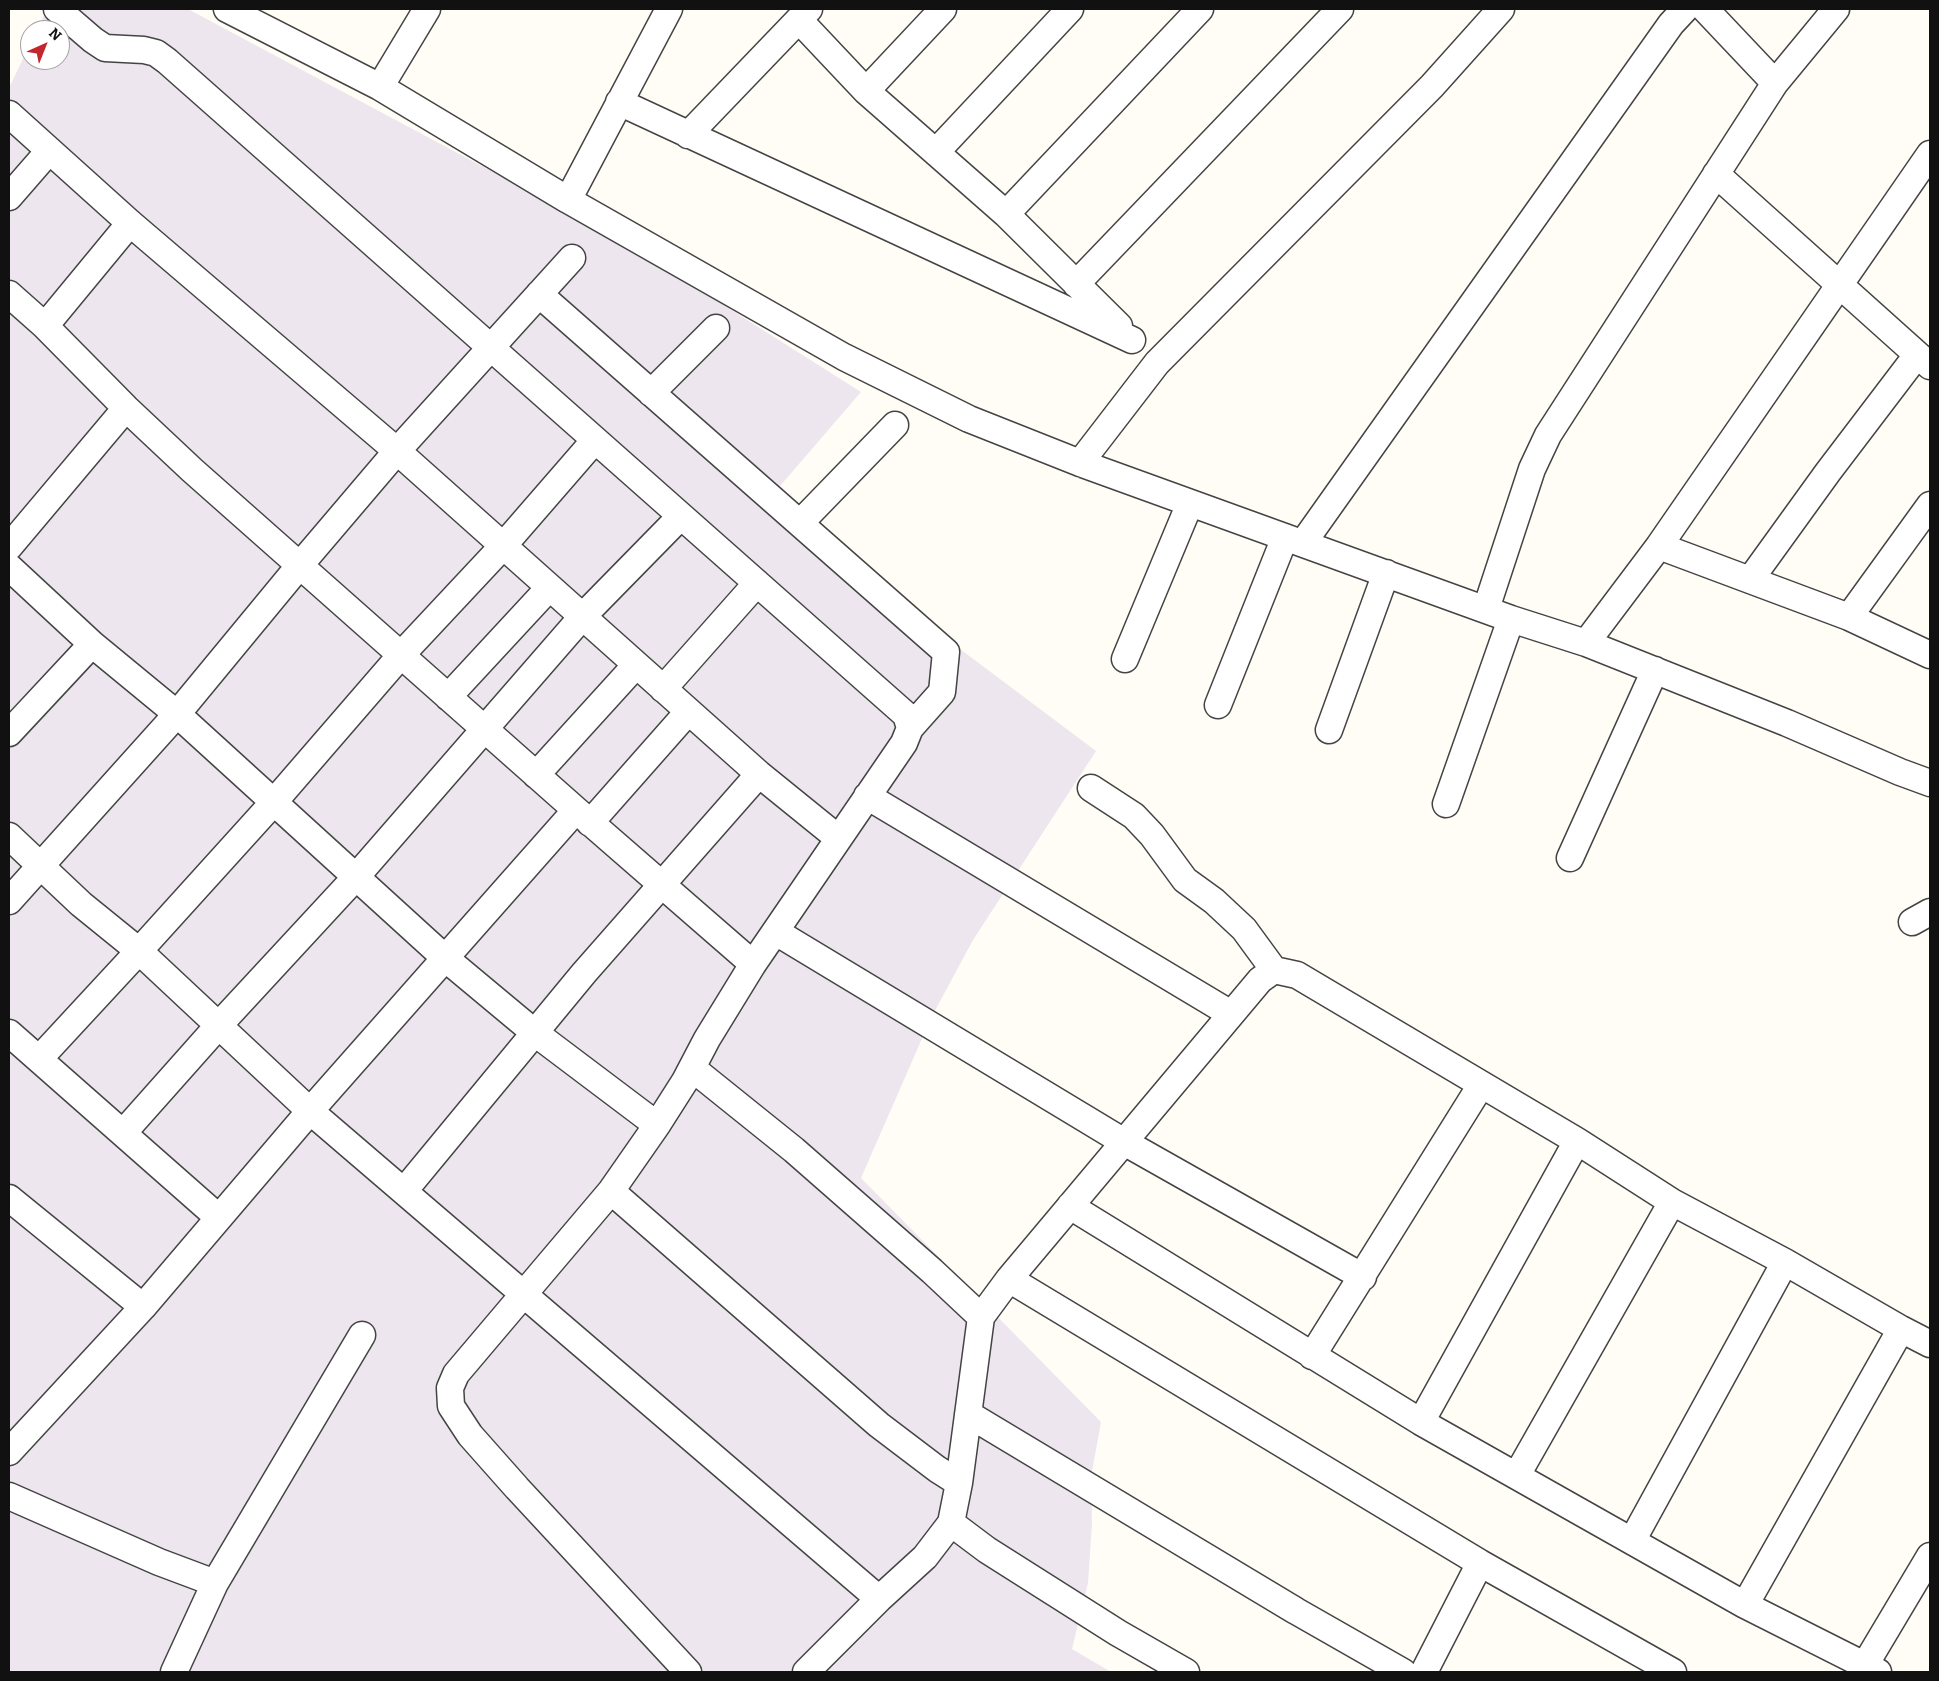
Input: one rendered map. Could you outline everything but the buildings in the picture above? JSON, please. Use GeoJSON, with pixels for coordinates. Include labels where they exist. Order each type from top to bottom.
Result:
{"type":"FeatureCollection","features":[{"type":"Feature","properties":{"kind":"street"},"geometry":{"type":"LineString","coordinates":[[57,9],[105,48],[144,50],[156,53],[167,61],[902,711],[906,715],[910,728]]}},
{"type":"Feature","properties":{"kind":"street"},"geometry":{"type":"LineString","coordinates":[[227,9],[380,87],[568,200],[844,357],[969,419],[1080,463],[1190,503],[1511,619],[1586,643],[1787,723],[1930,783]]}},
{"type":"Feature","properties":{"kind":"street"},"geometry":{"type":"LineString","coordinates":[[380,87],[427,9]]}},
{"type":"Feature","properties":{"kind":"street"},"geometry":{"type":"LineString","coordinates":[[568,200],[669,9]]}},
{"type":"Feature","properties":{"kind":"street"},"geometry":{"type":"LineString","coordinates":[[866,91],[943,9]]}},
{"type":"Feature","properties":{"kind":"street"},"geometry":{"type":"LineString","coordinates":[[936,152],[1070,9]]}},
{"type":"Feature","properties":{"kind":"street"},"geometry":{"type":"LineString","coordinates":[[1006,214],[1200,9]]}},
{"type":"Feature","properties":{"kind":"street"},"geometry":{"type":"LineString","coordinates":[[1076,284],[1340,9]]}},
{"type":"Feature","properties":{"kind":"street"},"geometry":{"type":"LineString","coordinates":[[1080,463],[1157,363],[1432,86],[1501,9]]}},
{"type":"Feature","properties":{"kind":"street"},"geometry":{"type":"LineString","coordinates":[[1218,705],[1294,540],[1670,24],[1685,9]]}},
{"type":"Feature","properties":{"kind":"street"},"geometry":{"type":"LineString","coordinates":[[1705,9],[1775,83]]}},
{"type":"Feature","properties":{"kind":"street"},"geometry":{"type":"LineString","coordinates":[[1486,609],[1532,469],[1548,435],[1775,83],[1836,9]]}},
{"type":"Feature","properties":{"kind":"street"},"geometry":{"type":"LineString","coordinates":[[688,135],[804,14],[866,91],[1006,214],[1157,363]]}},
{"type":"Feature","properties":{"kind":"street"},"geometry":{"type":"LineString","coordinates":[[619,102],[1132,340]]}},
{"type":"Feature","properties":{"kind":"street"},"geometry":{"type":"LineString","coordinates":[[9,114],[130,223],[397,451],[758,774],[838,838]]}},
{"type":"Feature","properties":{"kind":"street"},"geometry":{"type":"LineString","coordinates":[[9,197],[49,151]]}},
{"type":"Feature","properties":{"kind":"street"},"geometry":{"type":"LineString","coordinates":[[1586,643],[1659,546],[1930,154]]}},
{"type":"Feature","properties":{"kind":"street"},"geometry":{"type":"LineString","coordinates":[[1716,174],[1924,360],[1828,472],[1750,580]]}},
{"type":"Feature","properties":{"kind":"street"},"geometry":{"type":"LineString","coordinates":[[45,326],[130,223]]}},
{"type":"Feature","properties":{"kind":"street"},"geometry":{"type":"LineString","coordinates":[[9,901],[177,714],[397,451],[572,258]]}},
{"type":"Feature","properties":{"kind":"street"},"geometry":{"type":"LineString","coordinates":[[9,294],[45,326],[126,408],[192,470],[583,817],[753,964]]}},
{"type":"Feature","properties":{"kind":"street"},"geometry":{"type":"LineString","coordinates":[[539,294],[946,652],[942,692],[910,728],[904,743],[753,964],[707,1038],[692,1068],[657,1125],[611,1191],[456,1374],[450,1388],[451,1406],[470,1435],[688,1672]]}},
{"type":"Feature","properties":{"kind":"street"},"geometry":{"type":"LineString","coordinates":[[650,392],[716,328]]}},
{"type":"Feature","properties":{"kind":"street"},"geometry":{"type":"LineString","coordinates":[[9,547],[126,408]]}},
{"type":"Feature","properties":{"kind":"street"},"geometry":{"type":"LineString","coordinates":[[800,523],[895,425]]}},
{"type":"Feature","properties":{"kind":"street"},"geometry":{"type":"LineString","coordinates":[[39,1059],[273,803],[401,655],[503,546],[595,440]]}},
{"type":"Feature","properties":{"kind":"street"},"geometry":{"type":"LineString","coordinates":[[1125,659],[1190,503]]}},
{"type":"Feature","properties":{"kind":"street"},"geometry":{"type":"LineString","coordinates":[[1849,617],[1930,505]]}},
{"type":"Feature","properties":{"kind":"street"},"geometry":{"type":"LineString","coordinates":[[123,1133],[219,1025],[355,878],[582,617],[681,516]]}},
{"type":"Feature","properties":{"kind":"street"},"geometry":{"type":"LineString","coordinates":[[1659,546],[1849,617],[1930,655]]}},
{"type":"Feature","properties":{"kind":"street"},"geometry":{"type":"LineString","coordinates":[[9,567],[92,644],[177,714],[444,958],[535,1033],[657,1125]]}},
{"type":"Feature","properties":{"kind":"street"},"geometry":{"type":"LineString","coordinates":[[1328,730],[1386,573]]}},
{"type":"Feature","properties":{"kind":"street"},"geometry":{"type":"LineString","coordinates":[[663,689],[757,583]]}},
{"type":"Feature","properties":{"kind":"street"},"geometry":{"type":"LineString","coordinates":[[448,698],[549,588]]}},
{"type":"Feature","properties":{"kind":"street"},"geometry":{"type":"LineString","coordinates":[[1446,804],[1511,619]]}},
{"type":"Feature","properties":{"kind":"street"},"geometry":{"type":"LineString","coordinates":[[9,732],[92,644]]}},
{"type":"Feature","properties":{"kind":"street"},"geometry":{"type":"LineString","coordinates":[[536,775],[636,665]]}},
{"type":"Feature","properties":{"kind":"street"},"geometry":{"type":"LineString","coordinates":[[1570,858],[1655,670]]}},
{"type":"Feature","properties":{"kind":"street"},"geometry":{"type":"LineString","coordinates":[[9,1452],[143,1307],[310,1111],[444,958],[688,712]]}},
{"type":"Feature","properties":{"kind":"street"},"geometry":{"type":"LineString","coordinates":[[404,1191],[584,973],[758,774]]}},
{"type":"Feature","properties":{"kind":"street"},"geometry":{"type":"LineString","coordinates":[[1090,788],[1134,816],[1152,835],[1185,880],[1214,902],[1244,929],[1274,970],[1296,975],[1577,1140],[1672,1202],[1785,1262],[1930,1344]]}},
{"type":"Feature","properties":{"kind":"street"},"geometry":{"type":"LineString","coordinates":[[867,796],[1231,1014]]}},
{"type":"Feature","properties":{"kind":"street"},"geometry":{"type":"LineString","coordinates":[[9,836],[81,904],[139,951],[310,1111],[879,1599]]}},
{"type":"Feature","properties":{"kind":"street"},"geometry":{"type":"LineString","coordinates":[[776,932],[1124,1142],[1363,1277]]}},
{"type":"Feature","properties":{"kind":"street"},"geometry":{"type":"LineString","coordinates":[[806,1672],[879,1599],[925,1557],[951,1523],[960,1483],[981,1317],[1009,1279],[1231,1014],[1260,980],[1274,970]]}},
{"type":"Feature","properties":{"kind":"street"},"geometry":{"type":"LineString","coordinates":[[9,1033],[219,1218]]}},
{"type":"Feature","properties":{"kind":"street"},"geometry":{"type":"LineString","coordinates":[[692,1068],[794,1150],[932,1271],[981,1317]]}},
{"type":"Feature","properties":{"kind":"street"},"geometry":{"type":"LineString","coordinates":[[1312,1356],[1481,1085]]}},
{"type":"Feature","properties":{"kind":"street"},"geometry":{"type":"LineString","coordinates":[[1421,1422],[1577,1140]]}},
{"type":"Feature","properties":{"kind":"street"},"geometry":{"type":"LineString","coordinates":[[611,1191],[880,1425],[937,1469],[960,1483]]}},
{"type":"Feature","properties":{"kind":"street"},"geometry":{"type":"LineString","coordinates":[[9,1198],[143,1307]]}},
{"type":"Feature","properties":{"kind":"street"},"geometry":{"type":"LineString","coordinates":[[1518,1475],[1672,1202]]}},
{"type":"Feature","properties":{"kind":"street"},"geometry":{"type":"LineString","coordinates":[[1070,1206],[1421,1422],[1518,1475],[1745,1605],[1872,1669],[1930,1556]]}},
{"type":"Feature","properties":{"kind":"street"},"geometry":{"type":"LineString","coordinates":[[1632,1541],[1785,1262]]}},
{"type":"Feature","properties":{"kind":"street"},"geometry":{"type":"LineString","coordinates":[[1009,1279],[1480,1563],[1673,1672]]}},
{"type":"Feature","properties":{"kind":"street"},"geometry":{"type":"LineString","coordinates":[[1745,1605],[1901,1329]]}},
{"type":"Feature","properties":{"kind":"street"},"geometry":{"type":"LineString","coordinates":[[174,1672],[216,1583],[362,1335]]}},
{"type":"Feature","properties":{"kind":"street"},"geometry":{"type":"LineString","coordinates":[[968,1414],[1296,1611],[1403,1672]]}},
{"type":"Feature","properties":{"kind":"street"},"geometry":{"type":"LineString","coordinates":[[9,1496],[159,1562],[216,1583]]}},
{"type":"Feature","properties":{"kind":"street"},"geometry":{"type":"LineString","coordinates":[[951,1523],[987,1550],[1118,1633],[1186,1672]]}},
{"type":"Feature","properties":{"kind":"street"},"geometry":{"type":"LineString","coordinates":[[1424,1672],[1480,1563]]}},
{"type":"Feature","properties":{"kind":"shaded area"},"geometry":{"type":"Polygon","coordinates":[[[47,9],[188,9],[624,242],[861,392],[780,486],[916,616],[1096,751],[973,940],[931,1018],[861,1178],[1101,1422],[1091,1477],[1092,1524],[1088,1583],[1072,1649],[1111,1672],[9,1672],[9,88],[20,65],[20,70],[70,70],[70,20],[42,20],[47,9]]]}}]}
